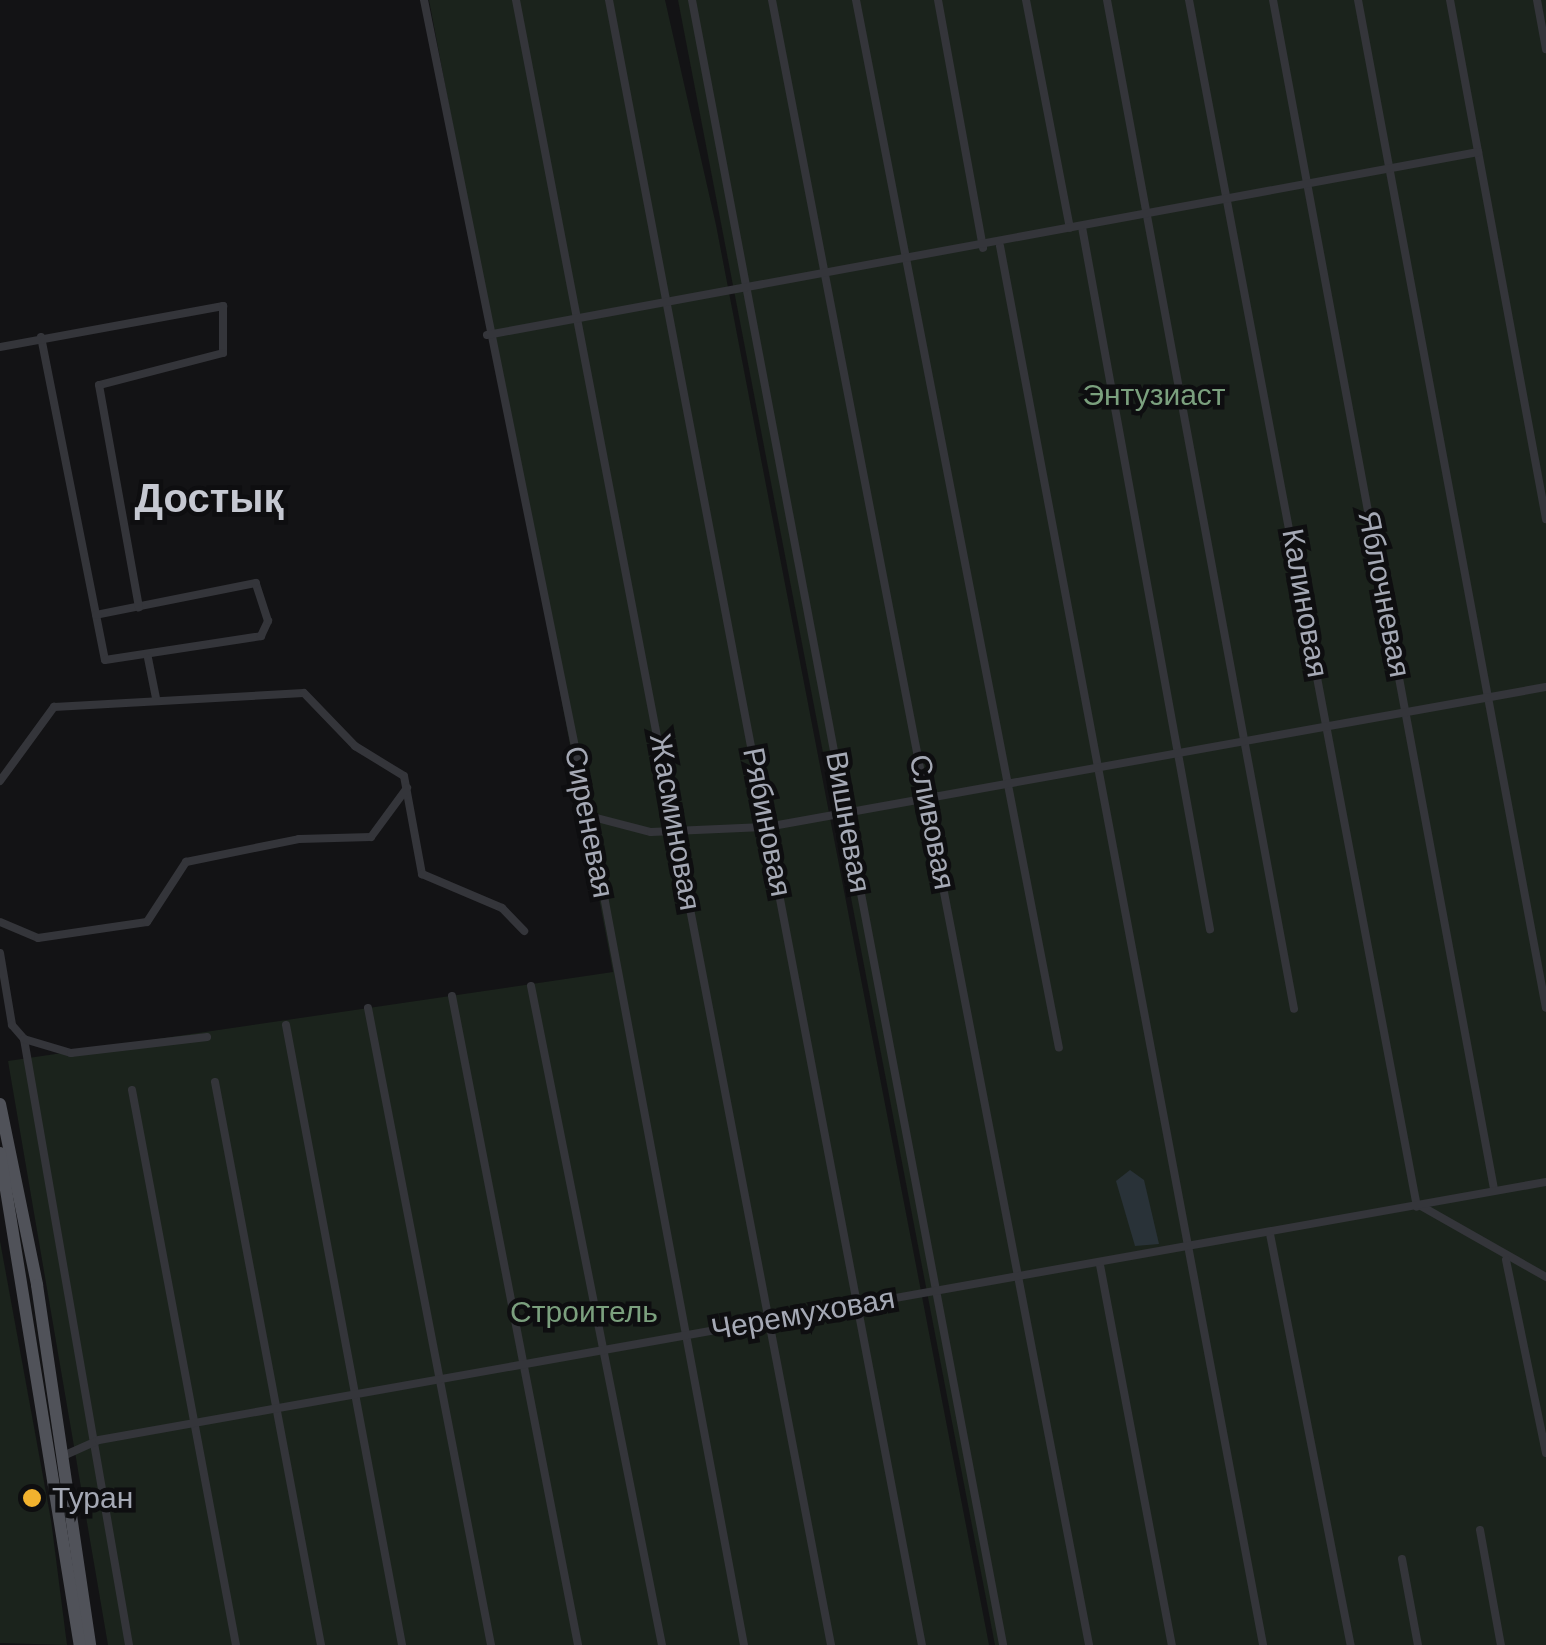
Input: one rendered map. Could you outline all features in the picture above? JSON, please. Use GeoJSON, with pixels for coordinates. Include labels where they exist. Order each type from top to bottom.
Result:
{"type":"FeatureCollection","features":[{"type":"Feature","properties":{"kind":"main road"},"geometry":{"type":"LineString","coordinates":[[0,1104],[63,1456],[90,1645]]}},
{"type":"Feature","properties":{"kind":"main road"},"geometry":{"type":"LineString","coordinates":[[0,1152],[80,1645]]}},
{"type":"Feature","properties":{"kind":"street","name":"Сиреневая"},"geometry":{"type":"LineString","coordinates":[[424,0],[487,335],[589,816],[744,1645]]}},
{"type":"Feature","properties":{"kind":"street","name":"Жасминовая"},"geometry":{"type":"LineString","coordinates":[[516,0],[772,1320],[830,1645]]}},
{"type":"Feature","properties":{"kind":"street","name":"Рябиновая"},"geometry":{"type":"LineString","coordinates":[[609,0],[922,1645]]}},
{"type":"Feature","properties":{"kind":"street","name":"Вишневая"},"geometry":{"type":"LineString","coordinates":[[692,0],[744,291],[849,814],[1003,1645]]}},
{"type":"Feature","properties":{"kind":"street","name":"Сливовая"},"geometry":{"type":"LineString","coordinates":[[772,0],[1089,1645]]}},
{"type":"Feature","properties":{"kind":"street"},"geometry":{"type":"LineString","coordinates":[[856,0],[1059,1048]]}},
{"type":"Feature","properties":{"kind":"street"},"geometry":{"type":"LineString","coordinates":[[938,0],[982,248]]}},
{"type":"Feature","properties":{"kind":"street"},"geometry":{"type":"LineString","coordinates":[[1026,0],[1070,228]]}},
{"type":"Feature","properties":{"kind":"street"},"geometry":{"type":"LineString","coordinates":[[1107,0],[1150,214],[1294,1009]]}},
{"type":"Feature","properties":{"kind":"street","name":"Калиновая"},"geometry":{"type":"LineString","coordinates":[[1189,0],[1231,198],[1419,1206]]}},
{"type":"Feature","properties":{"kind":"street","name":"Яблочневая"},"geometry":{"type":"LineString","coordinates":[[1273,0],[1494,1189]]}},
{"type":"Feature","properties":{"kind":"street"},"geometry":{"type":"LineString","coordinates":[[1358,0],[1387,172],[1546,1008]]}},
{"type":"Feature","properties":{"kind":"street"},"geometry":{"type":"LineString","coordinates":[[1450,0],[1546,519]]}},
{"type":"Feature","properties":{"kind":"street"},"geometry":{"type":"LineString","coordinates":[[1538,0],[1546,49]]}},
{"type":"Feature","properties":{"kind":"street"},"geometry":{"type":"LineString","coordinates":[[487,335],[670,307],[827,272],[1000,246],[1070,228],[1308,187],[1478,152]]}},
{"type":"Feature","properties":{"kind":"street"},"geometry":{"type":"LineString","coordinates":[[1082,227],[1210,928]]}},
{"type":"Feature","properties":{"kind":"street"},"geometry":{"type":"LineString","coordinates":[[1000,246],[1095,772],[1263,1645]]}},
{"type":"Feature","properties":{"kind":"street"},"geometry":{"type":"LineString","coordinates":[[0,347],[223,306],[223,352],[99,386],[139,607]]}},
{"type":"Feature","properties":{"kind":"street"},"geometry":{"type":"LineString","coordinates":[[41,337],[104,660],[148,658],[260,636],[268,621],[256,583],[96,615]]}},
{"type":"Feature","properties":{"kind":"street"},"geometry":{"type":"LineString","coordinates":[[148,658],[156,698]]}},
{"type":"Feature","properties":{"kind":"street"},"geometry":{"type":"LineString","coordinates":[[589,816],[678,832],[767,827],[1009,788],[1546,687]]}},
{"type":"Feature","properties":{"kind":"street"},"geometry":{"type":"LineString","coordinates":[[0,781],[48,711],[156,698],[304,693],[355,746],[398,770],[407,788],[422,874],[502,908],[524,931]]}},
{"type":"Feature","properties":{"kind":"street"},"geometry":{"type":"LineString","coordinates":[[0,922],[38,938],[147,922],[186,862],[299,839],[371,837],[407,788]]}},
{"type":"Feature","properties":{"kind":"street"},"geometry":{"type":"LineString","coordinates":[[0,953],[12,1025],[24,1039],[59,1262],[98,1440],[129,1645]]}},
{"type":"Feature","properties":{"kind":"street"},"geometry":{"type":"LineString","coordinates":[[531,986],[608,1350],[662,1645]]}},
{"type":"Feature","properties":{"kind":"street"},"geometry":{"type":"LineString","coordinates":[[452,996],[528,1364],[578,1645]]}},
{"type":"Feature","properties":{"kind":"street"},"geometry":{"type":"LineString","coordinates":[[368,1008],[491,1645]]}},
{"type":"Feature","properties":{"kind":"street"},"geometry":{"type":"LineString","coordinates":[[286,1025],[402,1645]]}},
{"type":"Feature","properties":{"kind":"street"},"geometry":{"type":"LineString","coordinates":[[24,1039],[71,1054],[207,1036]]}},
{"type":"Feature","properties":{"kind":"street"},"geometry":{"type":"LineString","coordinates":[[215,1082],[320,1645]]}},
{"type":"Feature","properties":{"kind":"street"},"geometry":{"type":"LineString","coordinates":[[132,1090],[198,1422],[236,1645]]}},
{"type":"Feature","properties":{"kind":"street","name":"Черемуховая"},"geometry":{"type":"LineString","coordinates":[[63,1456],[98,1440],[1019,1276],[1100,1265],[1546,1182]]}},
{"type":"Feature","properties":{"kind":"street"},"geometry":{"type":"LineString","coordinates":[[1419,1206],[1506,1260],[1546,1277]]}},
{"type":"Feature","properties":{"kind":"street"},"geometry":{"type":"LineString","coordinates":[[1270,1234],[1351,1645]]}},
{"type":"Feature","properties":{"kind":"street"},"geometry":{"type":"LineString","coordinates":[[1506,1260],[1546,1452]]}},
{"type":"Feature","properties":{"kind":"street"},"geometry":{"type":"LineString","coordinates":[[1100,1265],[1172,1645]]}},
{"type":"Feature","properties":{"kind":"street"},"geometry":{"type":"LineString","coordinates":[[1480,1530],[1501,1645]]}},
{"type":"Feature","properties":{"kind":"street"},"geometry":{"type":"LineString","coordinates":[[1402,1559],[1418,1645]]}},
{"type":"Feature","properties":{"kind":"green space","name":"Строитель"},"geometry":{"type":"Polygon","coordinates":[[[429,0],[665,0],[716,225],[989,1645],[108,1645],[8,1061],[613,972],[429,0]]]}},
{"type":"Feature","properties":{"kind":"green space","name":"Энтузиаст"},"geometry":{"type":"Polygon","coordinates":[[[678,0],[1546,0],[1546,1645],[995,1645],[678,0]]]}},
{"type":"Feature","properties":{"kind":"green space"},"geometry":{"type":"Polygon","coordinates":[[[0,1241],[51,1520],[67,1645],[0,1643],[0,1241]]]}},
{"type":"Feature","properties":{"kind":"shaded area"},"geometry":{"type":"Polygon","coordinates":[[[1130,1170],[1144,1180],[1159,1244],[1135,1246],[1116,1181],[1130,1170]]]}},
{"type":"Feature","properties":{"kind":"place","name":"Туран"},"geometry":{"type":"Point","coordinates":[32,1498]}},
{"type":"Feature","properties":{"kind":"district","name":"Достық"},"geometry":{"type":"Point","coordinates":[209,498]}}]}
